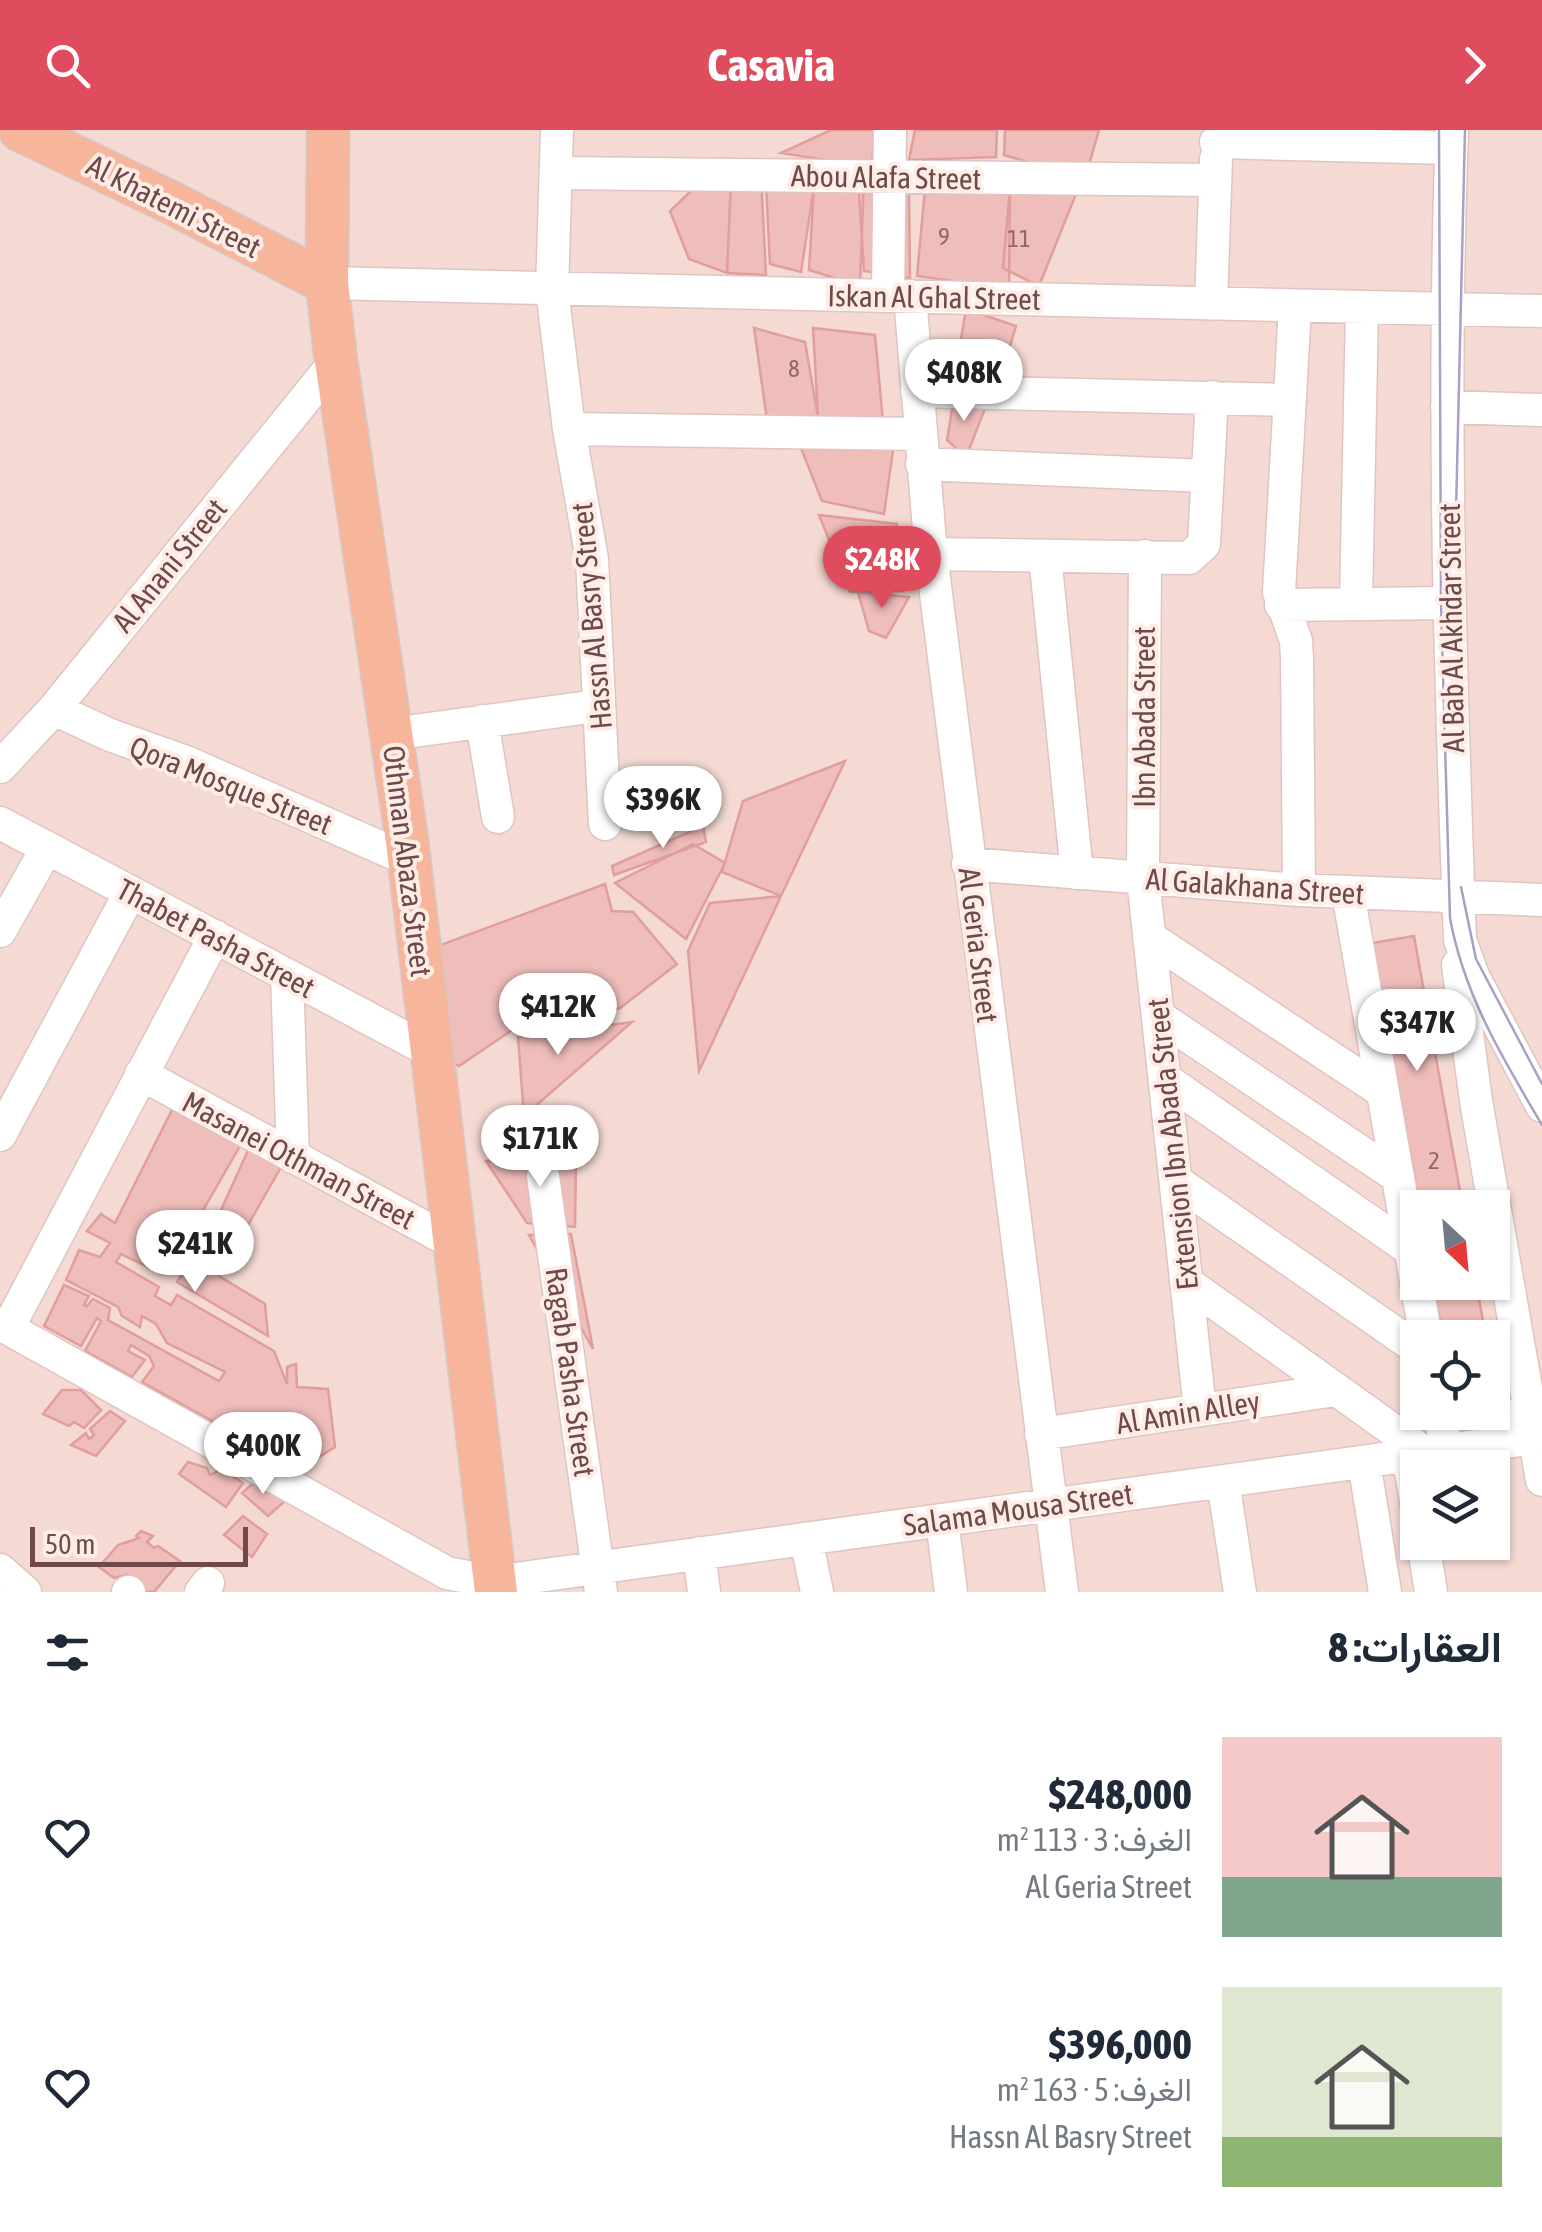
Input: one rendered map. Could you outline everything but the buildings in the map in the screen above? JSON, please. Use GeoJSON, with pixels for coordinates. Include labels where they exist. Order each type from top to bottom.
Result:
{"type":"FeatureCollection","features":[{"type":"Feature","properties":{"kind":"main road","name":"Al Khatemi Street"},"geometry":{"type":"LineString","coordinates":[[20,130],[327,283]]}},
{"type":"Feature","properties":{"kind":"main road","name":"Othman Abaza Street"},"geometry":{"type":"LineString","coordinates":[[328,130],[327,283],[409,860],[457,1245],[490,1589]]}},
{"type":"Feature","properties":{"kind":"street","name":"Hassn Al Basry Street"},"geometry":{"type":"LineString","coordinates":[[557,130],[552,290],[569,428],[592,559],[605,824]]}},
{"type":"Feature","properties":{"kind":"street","name":"Al Geria Street"},"geometry":{"type":"LineString","coordinates":[[890,130],[889,177],[899,296],[917,390],[931,554],[968,864],[1062,1592]]}},
{"type":"Feature","properties":{"kind":"street"},"geometry":{"type":"LineString","coordinates":[[1211,304],[1216,136],[1452,139]]}},
{"type":"Feature","properties":{"kind":"street","name":"Al Bab Al Akhdar Street"},"geometry":{"type":"LineString","coordinates":[[1452,139],[1447,310],[1448,603],[1460,940],[1473,976],[1542,1106]]}},
{"type":"Feature","properties":{"kind":"street","name":"Abou Alafa Street"},"geometry":{"type":"LineString","coordinates":[[556,173],[1215,180]]}},
{"type":"Feature","properties":{"kind":"street","name":"Iskan Al Ghal Street"},"geometry":{"type":"LineString","coordinates":[[327,283],[1542,311]]}},
{"type":"Feature","properties":{"kind":"street"},"geometry":{"type":"LineString","coordinates":[[1295,307],[1279,592],[1296,641],[1299,890]]}},
{"type":"Feature","properties":{"kind":"street"},"geometry":{"type":"LineString","coordinates":[[1356,604],[1362,308]]}},
{"type":"Feature","properties":{"kind":"street","name":"Al Anani Street"},"geometry":{"type":"LineString","coordinates":[[0,766],[54,708],[336,362]]}},
{"type":"Feature","properties":{"kind":"street"},"geometry":{"type":"LineString","coordinates":[[917,390],[1290,400]]}},
{"type":"Feature","properties":{"kind":"street"},"geometry":{"type":"LineString","coordinates":[[931,554],[1189,558],[1204,544],[1212,397]]}},
{"type":"Feature","properties":{"kind":"street"},"geometry":{"type":"LineString","coordinates":[[1447,406],[1542,410]]}},
{"type":"Feature","properties":{"kind":"street"},"geometry":{"type":"LineString","coordinates":[[569,428],[921,449],[1208,476]]}},
{"type":"Feature","properties":{"kind":"street"},"geometry":{"type":"LineString","coordinates":[[1046,556],[1077,873]]}},
{"type":"Feature","properties":{"kind":"street","name":"Ibn Abada Street"},"geometry":{"type":"LineString","coordinates":[[1143,878],[1145,556]]}},
{"type":"Feature","properties":{"kind":"street"},"geometry":{"type":"LineString","coordinates":[[1281,605],[1448,603]]}},
{"type":"Feature","properties":{"kind":"street"},"geometry":{"type":"LineString","coordinates":[[392,734],[597,706]]}},
{"type":"Feature","properties":{"kind":"street","name":"Qora Mosque Street"},"geometry":{"type":"LineString","coordinates":[[54,708],[409,860]]}},
{"type":"Feature","properties":{"kind":"street"},"geometry":{"type":"LineString","coordinates":[[482,721],[498,816]]}},
{"type":"Feature","properties":{"kind":"street","name":"Thabet Pasha Street"},"geometry":{"type":"LineString","coordinates":[[0,823],[432,1052]]}},
{"type":"Feature","properties":{"kind":"street"},"geometry":{"type":"LineString","coordinates":[[0,930],[47,848]]}},
{"type":"Feature","properties":{"kind":"street","name":"Al Galakhana Street"},"geometry":{"type":"LineString","coordinates":[[968,864],[1299,890],[1542,900]]}},
{"type":"Feature","properties":{"kind":"street","name":"Extension Ibn Abada Street"},"geometry":{"type":"LineString","coordinates":[[1143,878],[1200,1410]]}},
{"type":"Feature","properties":{"kind":"street"},"geometry":{"type":"LineString","coordinates":[[0,1135],[130,893]]}},
{"type":"Feature","properties":{"kind":"street"},"geometry":{"type":"LineString","coordinates":[[1348,893],[1400,1190]]}},
{"type":"Feature","properties":{"kind":"street"},"geometry":{"type":"LineString","coordinates":[[1458,896],[1456,954],[1468,1046],[1528,1439],[1542,1480]]}},
{"type":"Feature","properties":{"kind":"street"},"geometry":{"type":"LineString","coordinates":[[4,1326],[214,936]]}},
{"type":"Feature","properties":{"kind":"street"},"geometry":{"type":"LineString","coordinates":[[1150,937],[1383,1092]]}},
{"type":"Feature","properties":{"kind":"street"},"geometry":{"type":"LineString","coordinates":[[286,975],[294,1157]]}},
{"type":"Feature","properties":{"kind":"street"},"geometry":{"type":"LineString","coordinates":[[1158,1016],[1398,1177]]}},
{"type":"Feature","properties":{"kind":"street","name":"Masanei Othman Street"},"geometry":{"type":"LineString","coordinates":[[141,1074],[457,1245]]}},
{"type":"Feature","properties":{"kind":"street"},"geometry":{"type":"LineString","coordinates":[[1164,1079],[1400,1242]]}},
{"type":"Feature","properties":{"kind":"street","name":"Ragab Pasha Street"},"geometry":{"type":"LineString","coordinates":[[543,1176],[599,1580]]}},
{"type":"Feature","properties":{"kind":"street"},"geometry":{"type":"LineString","coordinates":[[1176,1181],[1400,1337]]}},
{"type":"Feature","properties":{"kind":"street"},"geometry":{"type":"LineString","coordinates":[[1186,1282],[1335,1390],[1433,1450]]}},
{"type":"Feature","properties":{"kind":"street","name":"Salama Mousa Street"},"geometry":{"type":"LineString","coordinates":[[4,1326],[447,1573],[490,1589],[599,1580],[699,1553],[1400,1457]]}},
{"type":"Feature","properties":{"kind":"street","name":"Al Amin Alley"},"geometry":{"type":"LineString","coordinates":[[1041,1434],[1335,1390]]}},
{"type":"Feature","properties":{"kind":"street","name":"Salama Mousa Street"},"geometry":{"type":"LineString","coordinates":[[1450,1450],[1528,1439]]}},
{"type":"Feature","properties":{"kind":"street"},"geometry":{"type":"LineString","coordinates":[[1364,1462],[1385,1592]]}},
{"type":"Feature","properties":{"kind":"street"},"geometry":{"type":"LineString","coordinates":[[1223,1481],[1240,1592]]}},
{"type":"Feature","properties":{"kind":"street"},"geometry":{"type":"LineString","coordinates":[[942,1520],[951,1592]]}},
{"type":"Feature","properties":{"kind":"street"},"geometry":{"type":"LineString","coordinates":[[806,1538],[817,1592]]}},
{"type":"Feature","properties":{"kind":"street"},"geometry":{"type":"LineString","coordinates":[[699,1553],[704,1592]]}},
{"type":"Feature","properties":{"kind":"street"},"geometry":{"type":"LineString","coordinates":[[1425,1560],[1431,1592]]}},
{"type":"Feature","properties":{"kind":"street"},"geometry":{"type":"LineString","coordinates":[[0,1570],[25,1592]]}},
{"type":"Feature","properties":{"kind":"shaded area"},"geometry":{"type":"Polygon","coordinates":[[[0,130],[1542,130],[1542,1592],[0,1592],[0,130]]]}},
{"type":"Feature","properties":{"kind":"tram line"},"geometry":{"type":"LineString","coordinates":[[1439,130],[1441,603],[1450,918],[1475,1000],[1542,1125]]}},
{"type":"Feature","properties":{"kind":"tram line"},"geometry":{"type":"LineString","coordinates":[[1456,512],[1465,130]]}},
{"type":"Feature","properties":{"kind":"tram line"},"geometry":{"type":"LineString","coordinates":[[1461,887],[1476,959],[1542,1084]]}}]}
